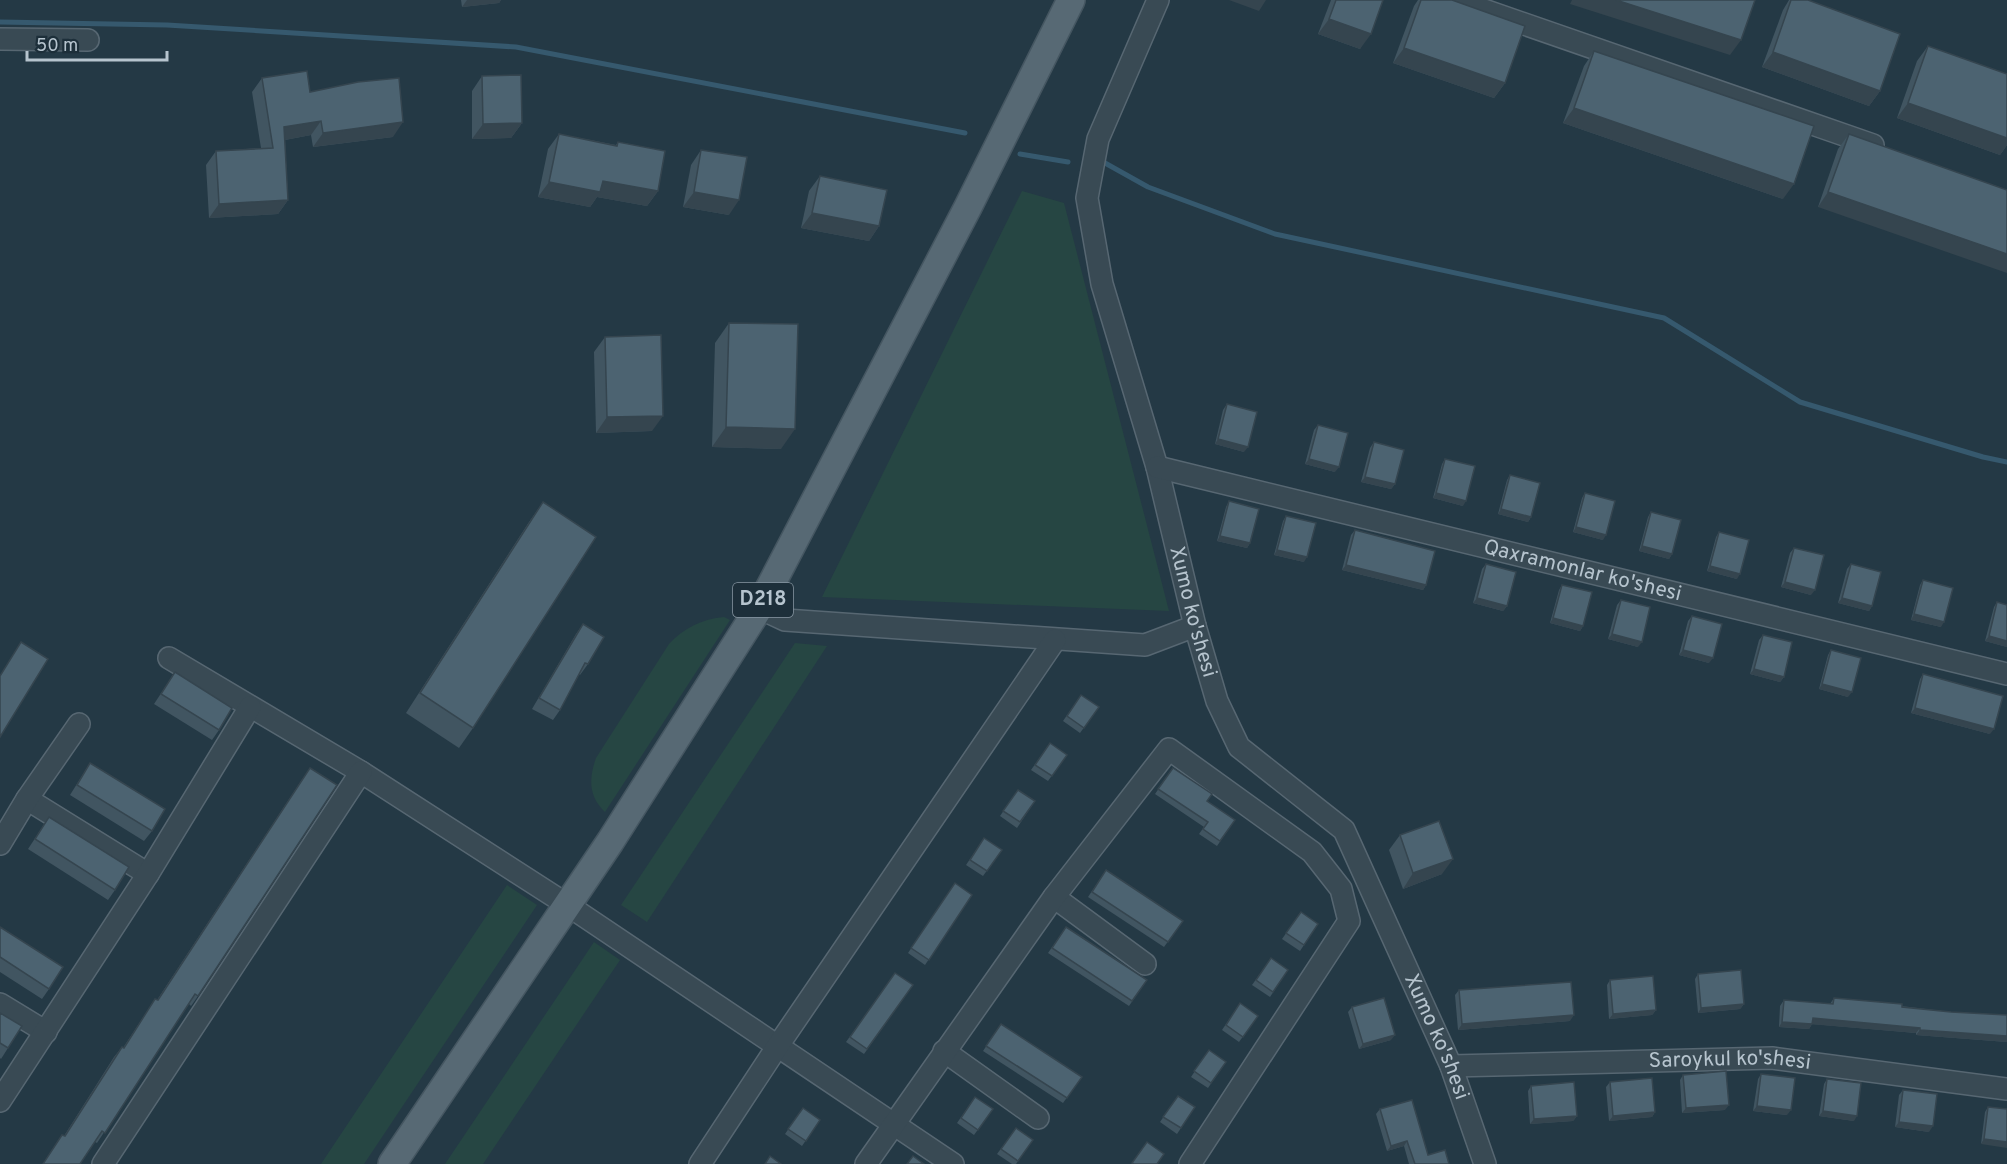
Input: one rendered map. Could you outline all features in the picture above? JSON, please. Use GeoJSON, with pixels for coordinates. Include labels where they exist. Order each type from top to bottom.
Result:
{"type":"FeatureCollection","features":[{"type":"Feature","properties":{"kind":"main road","name":"D218"},"geometry":{"type":"LineString","coordinates":[[392,1164],[610,842],[759,608],[968,207],[1071,0]]}},
{"type":"Feature","properties":{"kind":"street","name":"Xumo ko'shesi"},"geometry":{"type":"LineString","coordinates":[[1158,0],[1098,139],[1087,198],[1102,284],[1157,467],[1195,626],[1217,701],[1239,747],[1344,830],[1451,1066],[1485,1164]]}},
{"type":"Feature","properties":{"kind":"street"},"geometry":{"type":"LineString","coordinates":[[1455,0],[1894,152]]}},
{"type":"Feature","properties":{"kind":"street"},"geometry":{"type":"LineString","coordinates":[[0,39],[88,40]]}},
{"type":"Feature","properties":{"kind":"street","name":"Qaxramonlar ko'shesi"},"geometry":{"type":"LineString","coordinates":[[1157,467],[2007,674]]}},
{"type":"Feature","properties":{"kind":"street"},"geometry":{"type":"LineString","coordinates":[[759,608],[785,620],[1145,645],[1195,626]]}},
{"type":"Feature","properties":{"kind":"street"},"geometry":{"type":"LineString","coordinates":[[700,1164],[777,1047],[1055,640]]}},
{"type":"Feature","properties":{"kind":"street"},"geometry":{"type":"LineString","coordinates":[[169,658],[361,772],[566,904],[953,1164]]}},
{"type":"Feature","properties":{"kind":"street"},"geometry":{"type":"LineString","coordinates":[[0,1101],[148,874],[250,707]]}},
{"type":"Feature","properties":{"kind":"street"},"geometry":{"type":"LineString","coordinates":[[0,844],[27,799],[79,724]]}},
{"type":"Feature","properties":{"kind":"street"},"geometry":{"type":"LineString","coordinates":[[866,1164],[1054,897],[1169,749],[1312,852],[1341,889],[1349,921],[1190,1164]]}},
{"type":"Feature","properties":{"kind":"street"},"geometry":{"type":"LineString","coordinates":[[103,1164],[361,772]]}},
{"type":"Feature","properties":{"kind":"street"},"geometry":{"type":"LineString","coordinates":[[27,799],[148,874]]}},
{"type":"Feature","properties":{"kind":"street"},"geometry":{"type":"LineString","coordinates":[[1054,897],[1145,964]]}},
{"type":"Feature","properties":{"kind":"street"},"geometry":{"type":"LineString","coordinates":[[0,1004],[46,1032]]}},
{"type":"Feature","properties":{"kind":"street"},"geometry":{"type":"LineString","coordinates":[[944,1051],[1038,1118]]}},
{"type":"Feature","properties":{"kind":"street","name":"Saroykul ko'shesi"},"geometry":{"type":"LineString","coordinates":[[1451,1066],[1772,1058],[2007,1089]]}},
{"type":"Feature","properties":{"kind":"green space"},"geometry":{"type":"Polygon","coordinates":[[[1022,191],[1064,203],[1169,611],[822,597],[1022,191]]]}},
{"type":"Feature","properties":{"kind":"green space"},"geometry":{"type":"Polygon","coordinates":[[[724,617],[730,620],[605,812],[595,800],[593,793],[591,780],[596,758],[669,644],[694,625],[724,617]]]}},
{"type":"Feature","properties":{"kind":"green space"},"geometry":{"type":"Polygon","coordinates":[[[795,643],[827,646],[647,922],[621,905],[795,643]]]}},
{"type":"Feature","properties":{"kind":"green space"},"geometry":{"type":"Polygon","coordinates":[[[507,885],[537,905],[364,1164],[321,1164],[507,885]]]}},
{"type":"Feature","properties":{"kind":"green space"},"geometry":{"type":"Polygon","coordinates":[[[594,942],[620,960],[483,1164],[445,1164],[594,942]]]}},
{"type":"Feature","properties":{"kind":"building"},"geometry":{"type":"Polygon","coordinates":[[[1336,0],[1383,0],[1371,34],[1329,19],[1336,0]]]}},
{"type":"Feature","properties":{"kind":"building"},"geometry":{"type":"Polygon","coordinates":[[[1421,0],[1452,0],[1525,26],[1505,83],[1404,48],[1421,0]]]}},
{"type":"Feature","properties":{"kind":"building"},"geometry":{"type":"Polygon","coordinates":[[[1616,0],[1755,0],[1741,40],[1616,0]]]}},
{"type":"Feature","properties":{"kind":"building"},"geometry":{"type":"Polygon","coordinates":[[[1791,0],[1808,0],[1900,34],[1880,91],[1773,52],[1791,0]]]}},
{"type":"Feature","properties":{"kind":"building"},"geometry":{"type":"Polygon","coordinates":[[[1928,46],[2007,74],[2007,138],[1908,103],[1928,46]]]}},
{"type":"Feature","properties":{"kind":"building"},"geometry":{"type":"Polygon","coordinates":[[[1594,51],[1814,126],[1794,184],[1574,108],[1594,51]]]}},
{"type":"Feature","properties":{"kind":"building"},"geometry":{"type":"Polygon","coordinates":[[[307,71],[310,92],[358,82],[399,78],[403,122],[323,133],[321,121],[284,127],[288,200],[219,204],[216,151],[273,148],[262,78],[307,71]]]}},
{"type":"Feature","properties":{"kind":"building"},"geometry":{"type":"Polygon","coordinates":[[[521,75],[522,123],[483,124],[482,76],[521,75]]]}},
{"type":"Feature","properties":{"kind":"building"},"geometry":{"type":"Polygon","coordinates":[[[559,134],[617,146],[618,142],[665,151],[658,191],[603,181],[600,192],[549,182],[559,134]]]}},
{"type":"Feature","properties":{"kind":"building"},"geometry":{"type":"Polygon","coordinates":[[[1849,134],[2007,190],[2007,254],[1828,192],[1849,134]]]}},
{"type":"Feature","properties":{"kind":"building"},"geometry":{"type":"Polygon","coordinates":[[[701,150],[747,157],[739,200],[694,192],[701,150]]]}},
{"type":"Feature","properties":{"kind":"building"},"geometry":{"type":"Polygon","coordinates":[[[820,176],[887,190],[879,226],[812,213],[820,176]]]}},
{"type":"Feature","properties":{"kind":"building"},"geometry":{"type":"Polygon","coordinates":[[[729,323],[798,324],[795,429],[726,427],[729,323]]]}},
{"type":"Feature","properties":{"kind":"building"},"geometry":{"type":"Polygon","coordinates":[[[661,335],[663,416],[607,417],[605,337],[661,335]]]}},
{"type":"Feature","properties":{"kind":"building"},"geometry":{"type":"Polygon","coordinates":[[[1227,404],[1257,412],[1248,447],[1218,439],[1227,404]]]}},
{"type":"Feature","properties":{"kind":"building"},"geometry":{"type":"Polygon","coordinates":[[[1318,425],[1348,433],[1339,467],[1309,459],[1318,425]]]}},
{"type":"Feature","properties":{"kind":"building"},"geometry":{"type":"Polygon","coordinates":[[[1374,442],[1404,450],[1395,484],[1365,477],[1374,442]]]}},
{"type":"Feature","properties":{"kind":"building"},"geometry":{"type":"Polygon","coordinates":[[[1445,459],[1475,466],[1466,501],[1436,493],[1445,459]]]}},
{"type":"Feature","properties":{"kind":"building"},"geometry":{"type":"Polygon","coordinates":[[[1510,475],[1540,483],[1531,517],[1501,509],[1510,475]]]}},
{"type":"Feature","properties":{"kind":"building"},"geometry":{"type":"Polygon","coordinates":[[[1585,493],[1615,501],[1606,535],[1576,527],[1585,493]]]}},
{"type":"Feature","properties":{"kind":"building"},"geometry":{"type":"Polygon","coordinates":[[[1229,501],[1259,509],[1250,543],[1220,536],[1229,501]]]}},
{"type":"Feature","properties":{"kind":"building"},"geometry":{"type":"Polygon","coordinates":[[[543,502],[596,537],[473,728],[420,693],[543,502]]]}},
{"type":"Feature","properties":{"kind":"building"},"geometry":{"type":"Polygon","coordinates":[[[1651,512],[1681,520],[1672,554],[1642,546],[1651,512]]]}},
{"type":"Feature","properties":{"kind":"building"},"geometry":{"type":"Polygon","coordinates":[[[1286,516],[1316,523],[1307,557],[1277,550],[1286,516]]]}},
{"type":"Feature","properties":{"kind":"building"},"geometry":{"type":"Polygon","coordinates":[[[1355,530],[1435,551],[1426,585],[1346,565],[1355,530]]]}},
{"type":"Feature","properties":{"kind":"building"},"geometry":{"type":"Polygon","coordinates":[[[1719,532],[1749,540],[1740,574],[1710,566],[1719,532]]]}},
{"type":"Feature","properties":{"kind":"building"},"geometry":{"type":"Polygon","coordinates":[[[1794,548],[1824,555],[1815,590],[1785,582],[1794,548]]]}},
{"type":"Feature","properties":{"kind":"building"},"geometry":{"type":"Polygon","coordinates":[[[1486,564],[1516,572],[1507,606],[1477,598],[1486,564]]]}},
{"type":"Feature","properties":{"kind":"building"},"geometry":{"type":"Polygon","coordinates":[[[1851,564],[1881,572],[1872,606],[1842,598],[1851,564]]]}},
{"type":"Feature","properties":{"kind":"building"},"geometry":{"type":"Polygon","coordinates":[[[1923,580],[1953,588],[1944,622],[1914,614],[1923,580]]]}},
{"type":"Feature","properties":{"kind":"building"},"geometry":{"type":"Polygon","coordinates":[[[1562,585],[1592,592],[1583,626],[1553,618],[1562,585]]]}},
{"type":"Feature","properties":{"kind":"building"},"geometry":{"type":"Polygon","coordinates":[[[1621,600],[1650,607],[1642,642],[1612,634],[1621,600]]]}},
{"type":"Feature","properties":{"kind":"building"},"geometry":{"type":"Polygon","coordinates":[[[1997,602],[2007,605],[2007,641],[1989,636],[1997,602]]]}},
{"type":"Feature","properties":{"kind":"building"},"geometry":{"type":"Polygon","coordinates":[[[1692,616],[1722,624],[1713,658],[1683,650],[1692,616]]]}},
{"type":"Feature","properties":{"kind":"building"},"geometry":{"type":"Polygon","coordinates":[[[583,624],[604,637],[588,664],[585,663],[560,710],[539,698],[583,624]]]}},
{"type":"Feature","properties":{"kind":"building"},"geometry":{"type":"Polygon","coordinates":[[[1763,635],[1792,642],[1784,677],[1754,669],[1763,635]]]}},
{"type":"Feature","properties":{"kind":"building"},"geometry":{"type":"Polygon","coordinates":[[[21,642],[48,659],[0,737],[0,676],[21,642]]]}},
{"type":"Feature","properties":{"kind":"building"},"geometry":{"type":"Polygon","coordinates":[[[1831,650],[1861,658],[1852,692],[1822,684],[1831,650]]]}},
{"type":"Feature","properties":{"kind":"building"},"geometry":{"type":"Polygon","coordinates":[[[175,672],[232,708],[219,730],[161,694],[175,672]]]}},
{"type":"Feature","properties":{"kind":"building"},"geometry":{"type":"Polygon","coordinates":[[[1923,674],[2003,696],[1994,729],[1915,708],[1923,674]]]}},
{"type":"Feature","properties":{"kind":"building"},"geometry":{"type":"Polygon","coordinates":[[[1081,695],[1099,707],[1084,728],[1067,716],[1081,695]]]}},
{"type":"Feature","properties":{"kind":"building"},"geometry":{"type":"Polygon","coordinates":[[[1050,743],[1067,755],[1052,776],[1035,765],[1050,743]]]}},
{"type":"Feature","properties":{"kind":"building"},"geometry":{"type":"Polygon","coordinates":[[[90,763],[165,809],[152,831],[77,785],[90,763]]]}},
{"type":"Feature","properties":{"kind":"building"},"geometry":{"type":"Polygon","coordinates":[[[310,768],[337,785],[198,996],[195,994],[105,1133],[102,1131],[80,1164],[43,1164],[62,1135],[65,1136],[155,999],[158,1000],[310,768]]]}},
{"type":"Feature","properties":{"kind":"building"},"geometry":{"type":"Polygon","coordinates":[[[1173,768],[1212,794],[1207,801],[1235,820],[1220,841],[1203,829],[1208,822],[1158,789],[1173,768]]]}},
{"type":"Feature","properties":{"kind":"building"},"geometry":{"type":"Polygon","coordinates":[[[1018,790],[1035,801],[1020,822],[1003,811],[1018,790]]]}},
{"type":"Feature","properties":{"kind":"building"},"geometry":{"type":"Polygon","coordinates":[[[49,817],[129,867],[115,890],[35,839],[49,817]]]}},
{"type":"Feature","properties":{"kind":"building"},"geometry":{"type":"Polygon","coordinates":[[[1439,821],[1453,859],[1413,873],[1400,835],[1439,821]]]}},
{"type":"Feature","properties":{"kind":"building"},"geometry":{"type":"Polygon","coordinates":[[[984,838],[1002,850],[987,871],[970,860],[984,838]]]}},
{"type":"Feature","properties":{"kind":"building"},"geometry":{"type":"Polygon","coordinates":[[[1106,870],[1183,921],[1168,942],[1092,892],[1106,870]]]}},
{"type":"Feature","properties":{"kind":"building"},"geometry":{"type":"Polygon","coordinates":[[[955,883],[972,895],[929,960],[911,948],[955,883]]]}},
{"type":"Feature","properties":{"kind":"building"},"geometry":{"type":"Polygon","coordinates":[[[1301,912],[1318,924],[1304,945],[1286,933],[1301,912]]]}},
{"type":"Feature","properties":{"kind":"building"},"geometry":{"type":"Polygon","coordinates":[[[0,927],[63,967],[49,989],[0,957],[0,927]]]}},
{"type":"Feature","properties":{"kind":"building"},"geometry":{"type":"Polygon","coordinates":[[[1066,927],[1147,980],[1132,1001],[1052,948],[1066,927]]]}},
{"type":"Feature","properties":{"kind":"building"},"geometry":{"type":"Polygon","coordinates":[[[1271,958],[1288,970],[1273,992],[1256,980],[1271,958]]]}},
{"type":"Feature","properties":{"kind":"building"},"geometry":{"type":"Polygon","coordinates":[[[1741,970],[1744,1004],[1701,1008],[1698,974],[1741,970]]]}},
{"type":"Feature","properties":{"kind":"building"},"geometry":{"type":"Polygon","coordinates":[[[895,973],[913,985],[867,1049],[850,1037],[895,973]]]}},
{"type":"Feature","properties":{"kind":"building"},"geometry":{"type":"Polygon","coordinates":[[[1653,976],[1656,1010],[1613,1014],[1610,980],[1653,976]]]}},
{"type":"Feature","properties":{"kind":"building"},"geometry":{"type":"Polygon","coordinates":[[[1571,982],[1574,1015],[1462,1024],[1459,990],[1571,982]]]}},
{"type":"Feature","properties":{"kind":"building"},"geometry":{"type":"Polygon","coordinates":[[[1384,998],[1395,1035],[1363,1044],[1352,1007],[1384,998]]]}},
{"type":"Feature","properties":{"kind":"building"},"geometry":{"type":"Polygon","coordinates":[[[1834,998],[1902,1004],[1902,1007],[1951,1012],[2007,1015],[2007,1036],[1920,1030],[1920,1028],[1813,1018],[1812,1024],[1782,1022],[1784,1000],[1833,1004],[1834,998]]]}},
{"type":"Feature","properties":{"kind":"building"},"geometry":{"type":"Polygon","coordinates":[[[1240,1003],[1258,1016],[1243,1037],[1226,1025],[1240,1003]]]}},
{"type":"Feature","properties":{"kind":"building"},"geometry":{"type":"Polygon","coordinates":[[[0,1013],[22,1026],[8,1048],[0,1043],[0,1013]]]}},
{"type":"Feature","properties":{"kind":"building"},"geometry":{"type":"Polygon","coordinates":[[[1001,1024],[1082,1077],[1067,1098],[986,1046],[1001,1024]]]}},
{"type":"Feature","properties":{"kind":"building"},"geometry":{"type":"Polygon","coordinates":[[[1209,1050],[1226,1062],[1211,1083],[1194,1071],[1209,1050]]]}},
{"type":"Feature","properties":{"kind":"building"},"geometry":{"type":"Polygon","coordinates":[[[1726,1071],[1729,1105],[1686,1108],[1683,1075],[1726,1071]]]}},
{"type":"Feature","properties":{"kind":"building"},"geometry":{"type":"Polygon","coordinates":[[[1761,1074],[1795,1078],[1791,1110],[1757,1106],[1761,1074]]]}},
{"type":"Feature","properties":{"kind":"building"},"geometry":{"type":"Polygon","coordinates":[[[1652,1078],[1655,1112],[1613,1116],[1610,1082],[1652,1078]]]}},
{"type":"Feature","properties":{"kind":"building"},"geometry":{"type":"Polygon","coordinates":[[[1827,1079],[1861,1083],[1857,1116],[1823,1111],[1827,1079]]]}},
{"type":"Feature","properties":{"kind":"building"},"geometry":{"type":"Polygon","coordinates":[[[1574,1082],[1577,1116],[1534,1119],[1531,1086],[1574,1082]]]}},
{"type":"Feature","properties":{"kind":"building"},"geometry":{"type":"Polygon","coordinates":[[[1903,1090],[1937,1094],[1933,1126],[1899,1122],[1903,1090]]]}},
{"type":"Feature","properties":{"kind":"building"},"geometry":{"type":"Polygon","coordinates":[[[1178,1096],[1195,1107],[1181,1128],[1163,1117],[1178,1096]]]}},
{"type":"Feature","properties":{"kind":"building"},"geometry":{"type":"Polygon","coordinates":[[[975,1097],[993,1109],[978,1130],[961,1118],[975,1097]]]}},
{"type":"Feature","properties":{"kind":"building"},"geometry":{"type":"Polygon","coordinates":[[[1412,1100],[1428,1155],[1445,1150],[1449,1164],[1415,1164],[1407,1141],[1391,1146],[1380,1109],[1412,1100]]]}},
{"type":"Feature","properties":{"kind":"building"},"geometry":{"type":"Polygon","coordinates":[[[1988,1107],[2007,1109],[2007,1142],[1984,1139],[1988,1107]]]}},
{"type":"Feature","properties":{"kind":"building"},"geometry":{"type":"Polygon","coordinates":[[[803,1108],[820,1120],[806,1141],[788,1129],[803,1108]]]}},
{"type":"Feature","properties":{"kind":"building"},"geometry":{"type":"Polygon","coordinates":[[[1016,1128],[1033,1140],[1018,1161],[1001,1149],[1016,1128]]]}},
{"type":"Feature","properties":{"kind":"building"},"geometry":{"type":"Polygon","coordinates":[[[1147,1142],[1164,1154],[1157,1164],[1132,1163],[1147,1142]]]}},
{"type":"Feature","properties":{"kind":"building"},"geometry":{"type":"Polygon","coordinates":[[[770,1156],[781,1164],[765,1164],[770,1156]]]}},
{"type":"Feature","properties":{"kind":"building"},"geometry":{"type":"Polygon","coordinates":[[[913,1156],[924,1164],[907,1164],[913,1156]]]}},
{"type":"Feature","properties":{"kind":"waterway"},"geometry":{"type":"LineString","coordinates":[[0,22],[167,25],[516,47],[965,133]]}},
{"type":"Feature","properties":{"kind":"waterway"},"geometry":{"type":"LineString","coordinates":[[1020,154],[1068,162]]}},
{"type":"Feature","properties":{"kind":"waterway"},"geometry":{"type":"LineString","coordinates":[[1105,163],[1148,187],[1275,234],[1664,318],[1800,402],[1983,457],[2007,462]]}}]}
